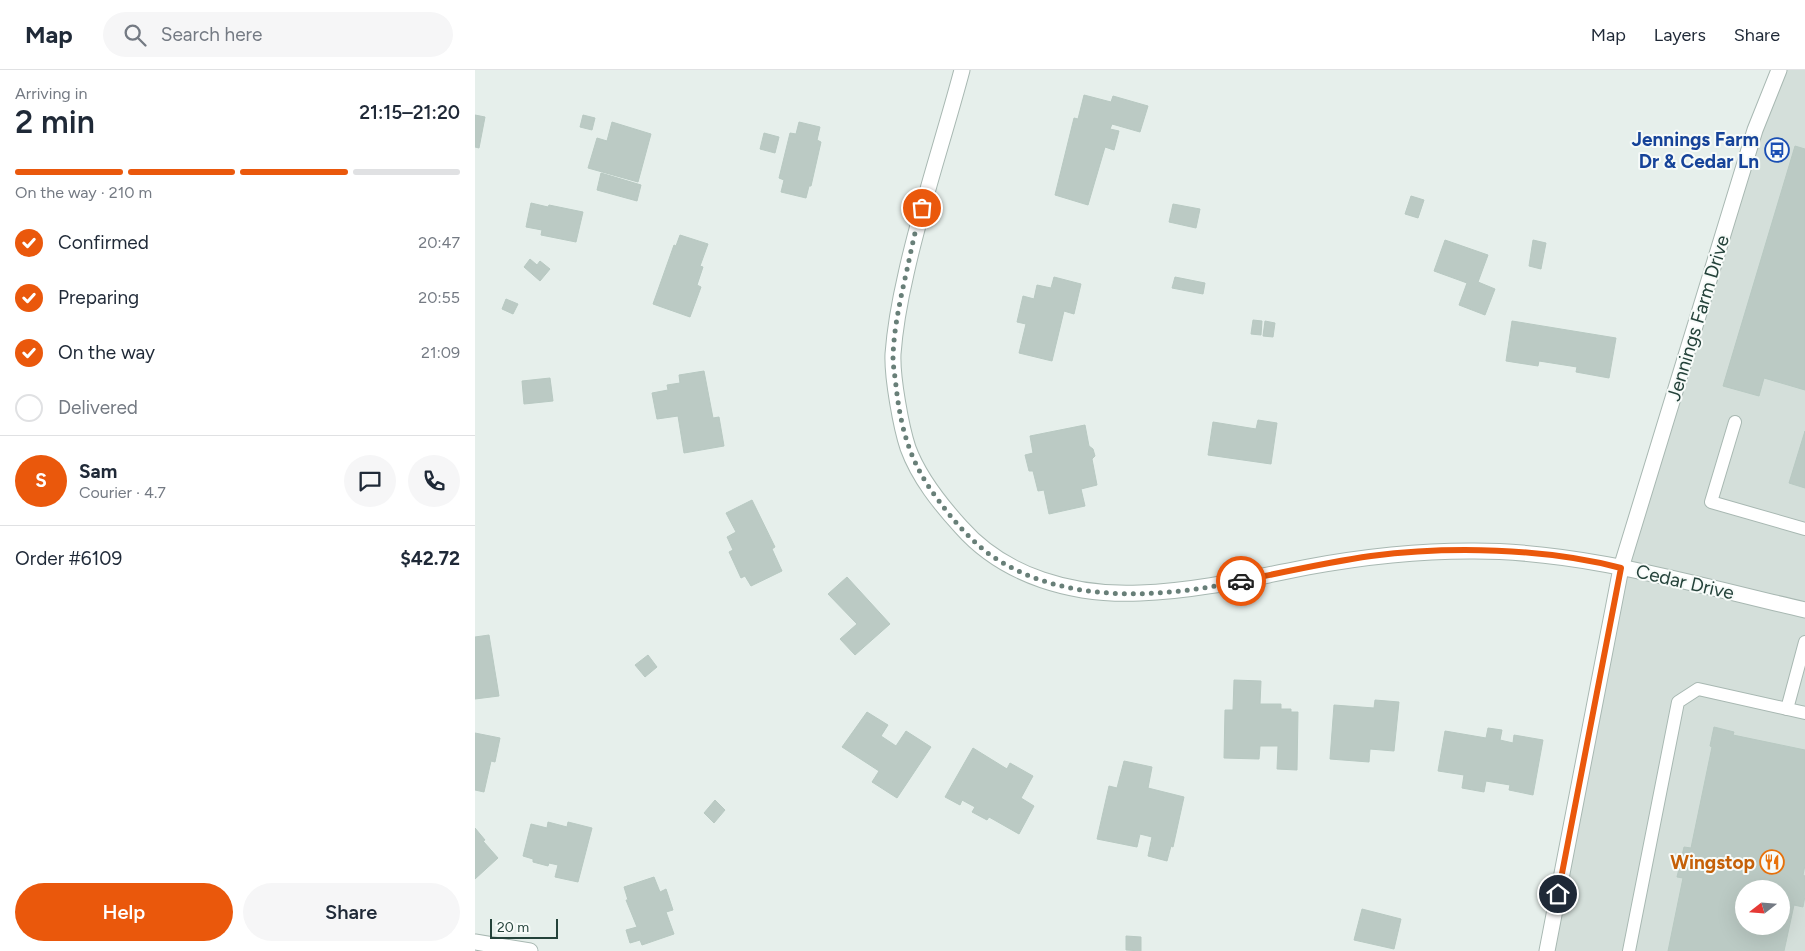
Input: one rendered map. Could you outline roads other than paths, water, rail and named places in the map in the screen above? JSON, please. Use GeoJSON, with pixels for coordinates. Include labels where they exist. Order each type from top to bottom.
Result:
{"type":"FeatureCollection","features":[{"type":"Feature","properties":{"kind":"street","name":"Cedar Drive"},"geometry":{"type":"LineString","coordinates":[[962,70],[917,223],[898,312],[893,357],[898,404],[908,448],[926,484],[970,537],[986,551],[1008,565],[1029,575],[1063,586],[1094,592],[1137,594],[1183,591],[1361,558],[1403,553],[1472,550],[1511,552],[1561,557],[1621,568],[1805,610]]}},
{"type":"Feature","properties":{"kind":"street","name":"Jennings Farm Drive"},"geometry":{"type":"LineString","coordinates":[[1547,951],[1621,568],[1755,130],[1779,70]]}},
{"type":"Feature","properties":{"kind":"street"},"geometry":{"type":"LineString","coordinates":[[475,942],[530,951]]}},
{"type":"Feature","properties":{"kind":"lane"},"geometry":{"type":"LineString","coordinates":[[1735,422],[1711,502],[1805,530]]}},
{"type":"Feature","properties":{"kind":"lane"},"geometry":{"type":"LineString","coordinates":[[1787,709],[1805,642]]}},
{"type":"Feature","properties":{"kind":"lane"},"geometry":{"type":"LineString","coordinates":[[1629,951],[1678,702],[1698,689],[1805,713]]}},
{"type":"Feature","properties":{"kind":"place","name":"Jennings Farm Dr & Cedar Ln"},"geometry":{"type":"Point","coordinates":[1777,150]}},
{"type":"Feature","properties":{"kind":"place","name":"Wingstop"},"geometry":{"type":"Point","coordinates":[1772,862]}}]}
